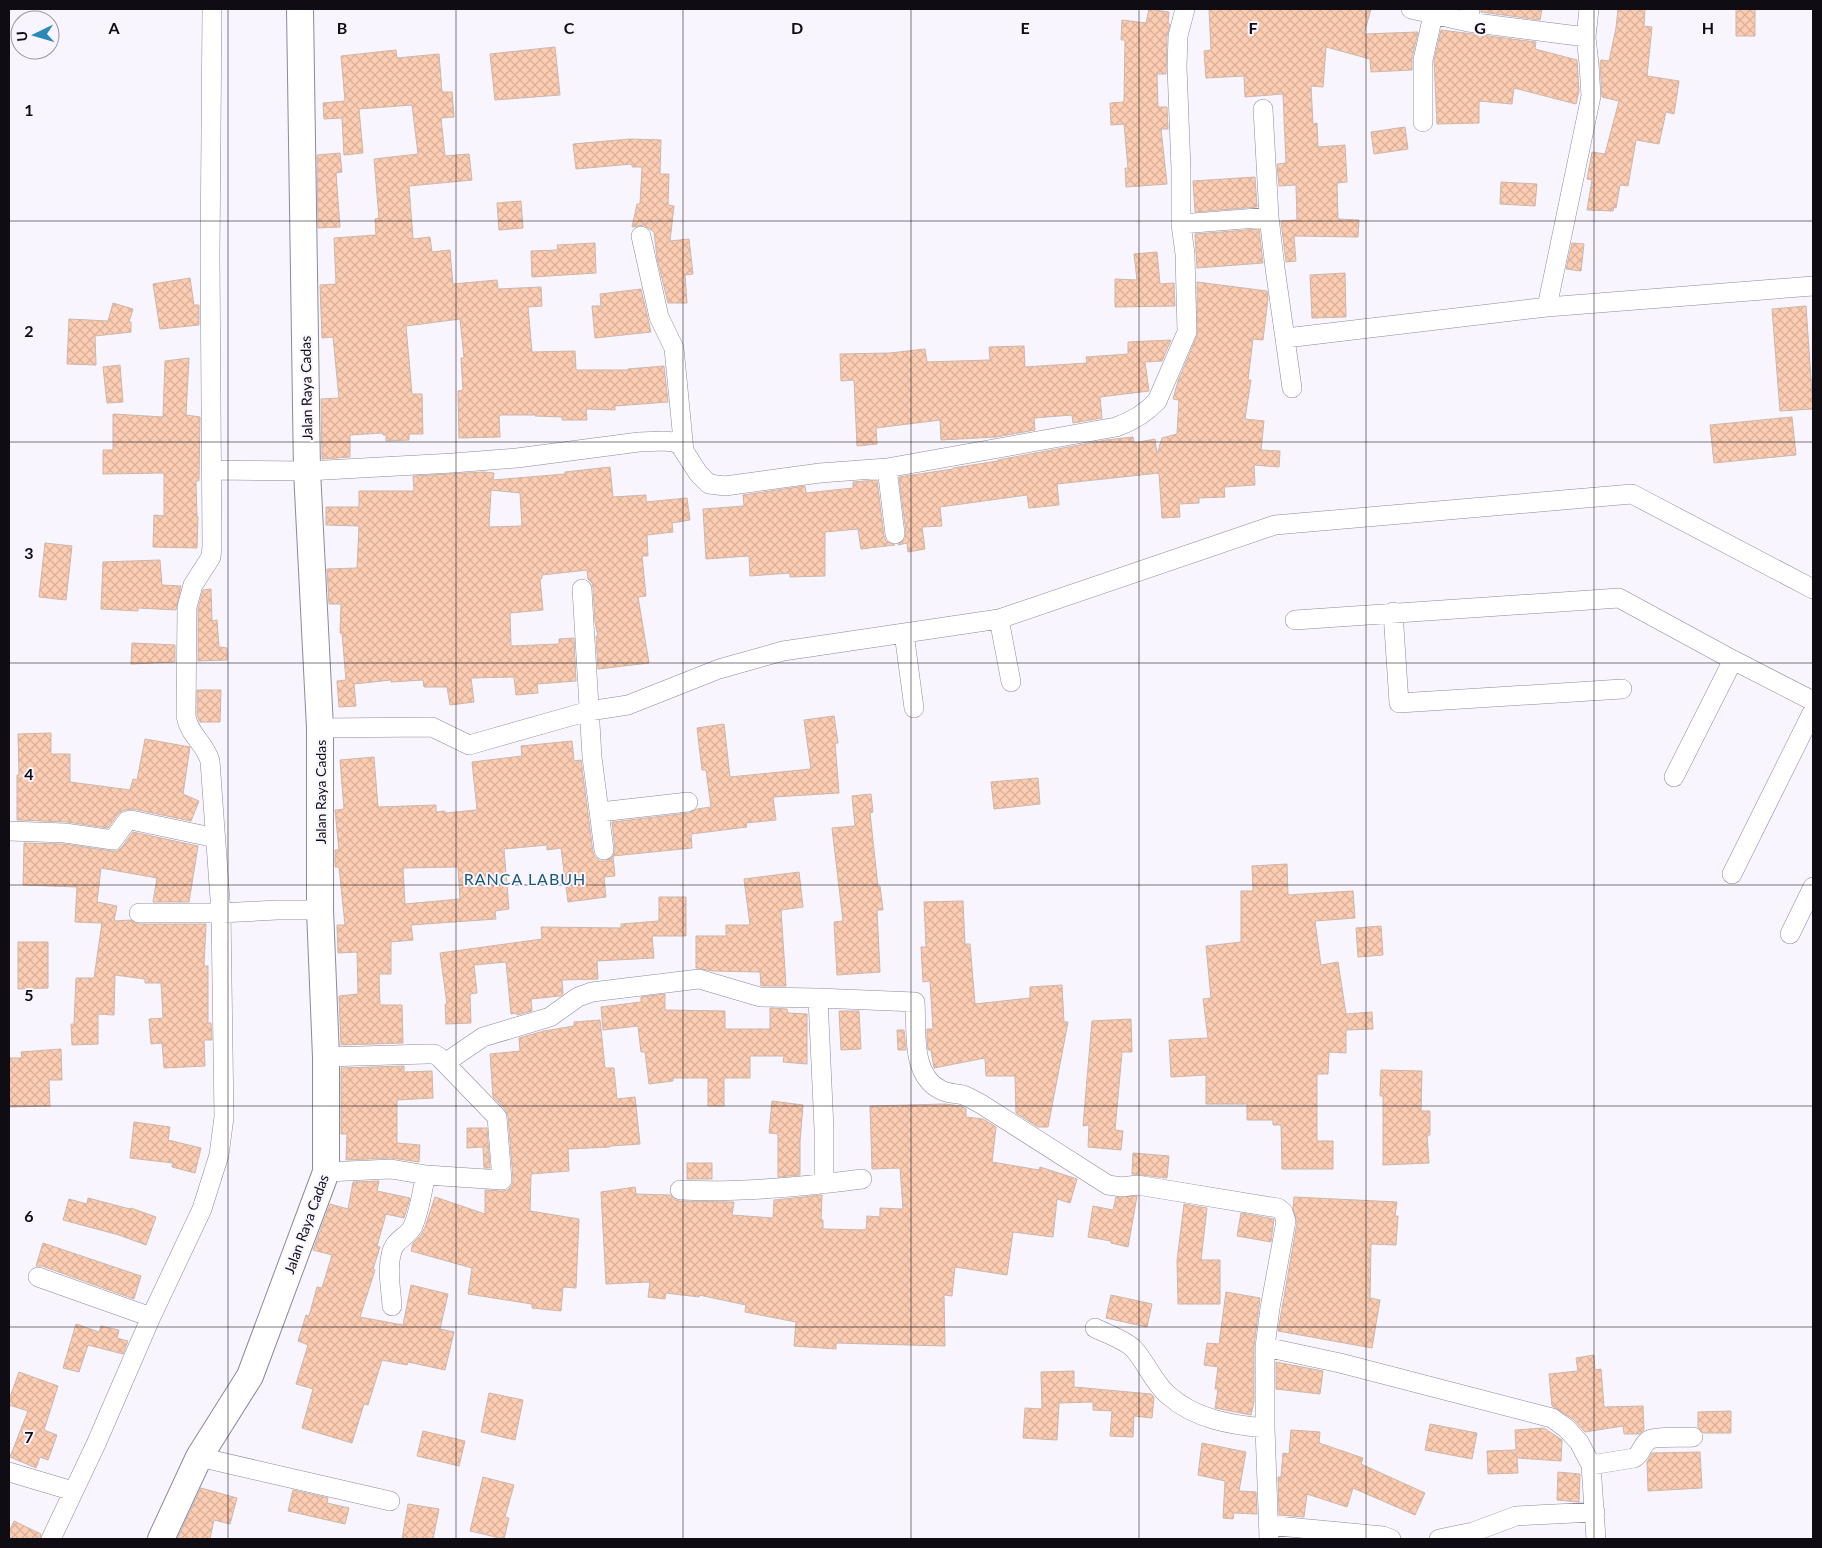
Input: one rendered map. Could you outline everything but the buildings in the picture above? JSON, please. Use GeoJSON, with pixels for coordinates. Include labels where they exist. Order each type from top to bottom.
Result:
{"type":"FeatureCollection","features":[{"type":"Feature","properties":{"kind":"street"},"geometry":{"type":"LineString","coordinates":[[51,1539],[202,1209],[219,1155],[224,1117],[221,913],[210,761],[204,747],[189,729],[186,716],[187,607],[192,585],[211,557],[221,470],[210,256],[212,9]]}},
{"type":"Feature","properties":{"kind":"street","name":"Jalan Raya Cadas"},"geometry":{"type":"LineString","coordinates":[[161,1539],[199,1457],[250,1376],[326,1172],[326,1057],[320,910],[320,728],[307,471],[300,9]]}},
{"type":"Feature","properties":{"kind":"street"},"geometry":{"type":"LineString","coordinates":[[221,470],[307,471],[517,458],[639,442],[674,442],[680,445],[703,479],[709,484],[724,486],[820,473],[887,468],[1116,427],[1135,420],[1158,401],[1187,332],[1185,254],[1181,224],[1182,169],[1177,67],[1178,36],[1185,9]]}},
{"type":"Feature","properties":{"kind":"street"},"geometry":{"type":"LineString","coordinates":[[1411,9],[1433,15],[1469,15],[1586,37]]}},
{"type":"Feature","properties":{"kind":"street"},"geometry":{"type":"LineString","coordinates":[[1547,307],[1591,96],[1586,37],[1589,9]]}},
{"type":"Feature","properties":{"kind":"street"},"geometry":{"type":"LineString","coordinates":[[1423,122],[1423,60],[1433,15]]}},
{"type":"Feature","properties":{"kind":"street"},"geometry":{"type":"LineString","coordinates":[[1264,109],[1275,268],[1292,388]]}},
{"type":"Feature","properties":{"kind":"street"},"geometry":{"type":"LineString","coordinates":[[1181,224],[1270,217]]}},
{"type":"Feature","properties":{"kind":"street"},"geometry":{"type":"LineString","coordinates":[[641,236],[659,317],[674,348],[684,451]]}},
{"type":"Feature","properties":{"kind":"street"},"geometry":{"type":"LineString","coordinates":[[1286,338],[1547,307],[1813,286]]}},
{"type":"Feature","properties":{"kind":"street"},"geometry":{"type":"LineString","coordinates":[[887,468],[895,534]]}},
{"type":"Feature","properties":{"kind":"street"},"geometry":{"type":"LineString","coordinates":[[320,728],[432,727],[468,746],[589,711],[628,705],[719,669],[783,651],[999,618],[1275,525],[1632,494],[1813,589]]}},
{"type":"Feature","properties":{"kind":"street"},"geometry":{"type":"LineString","coordinates":[[582,589],[592,757],[604,850]]}},
{"type":"Feature","properties":{"kind":"street"},"geometry":{"type":"LineString","coordinates":[[1294,620],[1619,598],[1813,701]]}},
{"type":"Feature","properties":{"kind":"street"},"geometry":{"type":"LineString","coordinates":[[1393,612],[1399,703],[1622,689]]}},
{"type":"Feature","properties":{"kind":"street"},"geometry":{"type":"LineString","coordinates":[[999,618],[1011,682]]}},
{"type":"Feature","properties":{"kind":"street"},"geometry":{"type":"LineString","coordinates":[[904,633],[914,708]]}},
{"type":"Feature","properties":{"kind":"street"},"geometry":{"type":"LineString","coordinates":[[1674,777],[1733,660]]}},
{"type":"Feature","properties":{"kind":"street"},"geometry":{"type":"LineString","coordinates":[[1732,874],[1813,711]]}},
{"type":"Feature","properties":{"kind":"street"},"geometry":{"type":"LineString","coordinates":[[600,812],[688,802]]}},
{"type":"Feature","properties":{"kind":"street"},"geometry":{"type":"LineString","coordinates":[[9,831],[65,833],[113,840],[127,821],[131,820],[216,838]]}},
{"type":"Feature","properties":{"kind":"street"},"geometry":{"type":"LineString","coordinates":[[1790,934],[1807,917],[1813,887]]}},
{"type":"Feature","properties":{"kind":"street"},"geometry":{"type":"LineString","coordinates":[[139,913],[320,910]]}},
{"type":"Feature","properties":{"kind":"street"},"geometry":{"type":"LineString","coordinates":[[445,1063],[483,1037],[550,1017],[578,997],[592,992],[699,979],[760,997],[915,1002],[918,1062],[934,1086],[942,1091],[964,1096],[980,1104],[1108,1185],[1122,1187],[1137,1185],[1281,1210],[1285,1215],[1286,1221],[1265,1347],[1265,1428],[1269,1532],[1382,1536],[1391,1539]]}},
{"type":"Feature","properties":{"kind":"street"},"geometry":{"type":"LineString","coordinates":[[818,998],[824,1129],[824,1184]]}},
{"type":"Feature","properties":{"kind":"street"},"geometry":{"type":"LineString","coordinates":[[326,1057],[434,1054],[497,1117],[502,1180],[426,1175],[391,1169],[326,1172]]}},
{"type":"Feature","properties":{"kind":"street"},"geometry":{"type":"LineString","coordinates":[[392,1306],[391,1254],[394,1244],[411,1230],[426,1175]]}},
{"type":"Feature","properties":{"kind":"street"},"geometry":{"type":"LineString","coordinates":[[680,1190],[715,1192],[824,1184],[862,1179]]}},
{"type":"Feature","properties":{"kind":"street"},"geometry":{"type":"LineString","coordinates":[[38,1277],[151,1317]]}},
{"type":"Feature","properties":{"kind":"street"},"geometry":{"type":"LineString","coordinates":[[1095,1328],[1132,1348],[1158,1384],[1168,1395],[1181,1404],[1220,1422],[1236,1426],[1265,1428]]}},
{"type":"Feature","properties":{"kind":"street"},"geometry":{"type":"LineString","coordinates":[[1265,1347],[1340,1363],[1552,1418],[1566,1428],[1579,1442],[1591,1465],[1596,1539]]}},
{"type":"Feature","properties":{"kind":"street"},"geometry":{"type":"LineString","coordinates":[[1591,1465],[1634,1458],[1639,1455],[1643,1447],[1652,1439],[1693,1437]]}},
{"type":"Feature","properties":{"kind":"street"},"geometry":{"type":"LineString","coordinates":[[199,1457],[390,1501]]}},
{"type":"Feature","properties":{"kind":"street"},"geometry":{"type":"LineString","coordinates":[[9,1472],[73,1491]]}},
{"type":"Feature","properties":{"kind":"street"},"geometry":{"type":"LineString","coordinates":[[1439,1539],[1473,1532],[1516,1516],[1595,1512]]}},
{"type":"Feature","properties":{"kind":"district","name":"RANCA LABUH"},"geometry":{"type":"Point","coordinates":[525,878]}}]}
